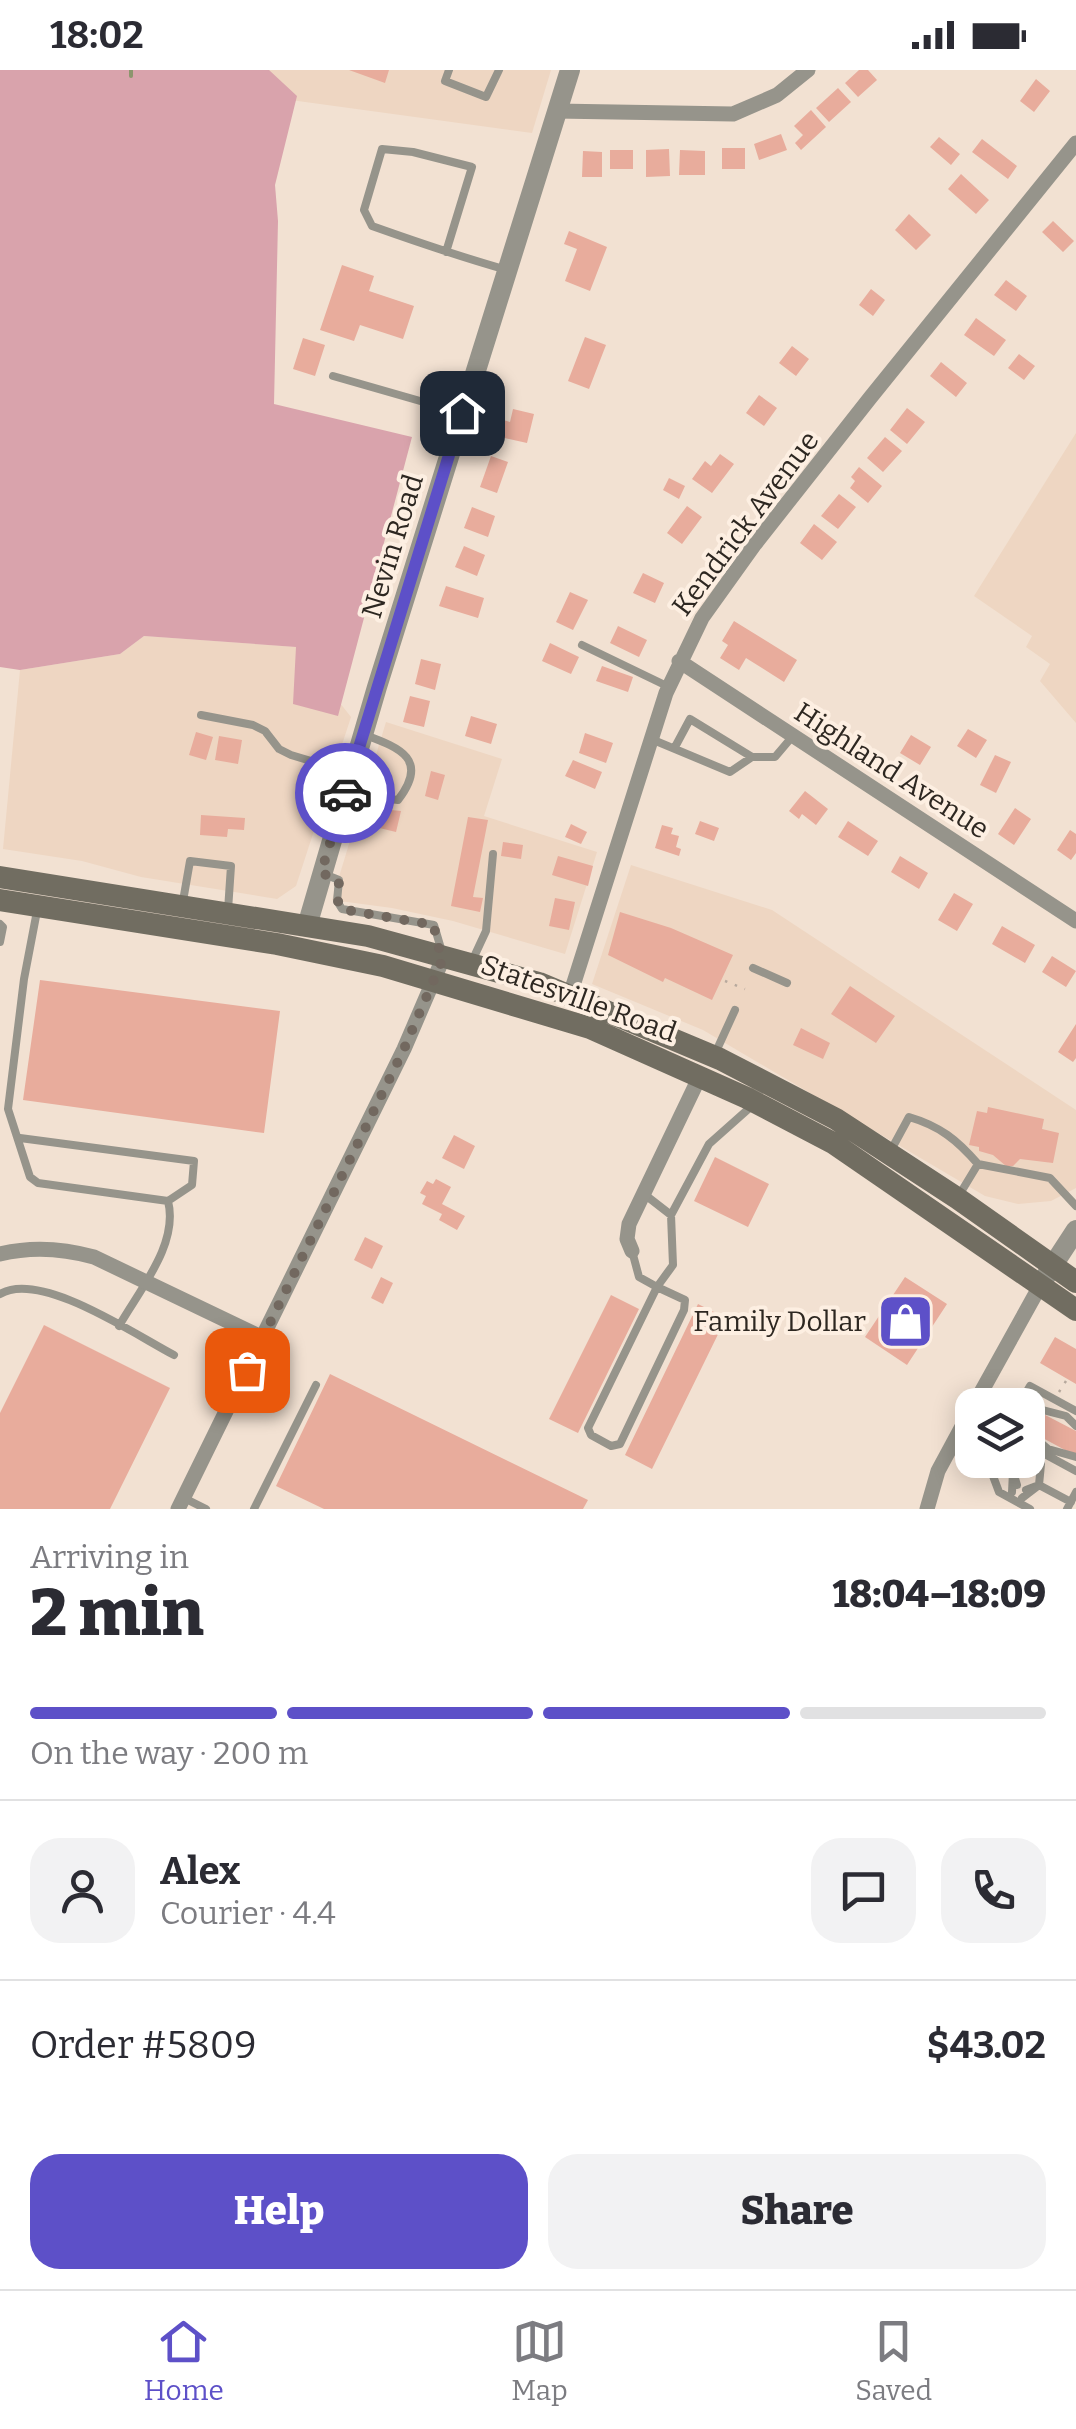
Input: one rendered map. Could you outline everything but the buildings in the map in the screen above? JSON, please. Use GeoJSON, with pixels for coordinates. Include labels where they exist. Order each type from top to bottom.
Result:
{"type":"FeatureCollection","features":[{"type":"Feature","properties":{"kind":"main road","name":"Statesville Road"},"geometry":{"type":"LineString","coordinates":[[0,877],[306,926],[361,924],[444,956],[570,995],[714,1056],[836,1118],[1076,1282]]}},
{"type":"Feature","properties":{"kind":"main road","name":"Statesville Road"},"geometry":{"type":"LineString","coordinates":[[0,900],[277,944],[383,966],[590,1028],[756,1102],[833,1144],[1076,1310]]}},
{"type":"Feature","properties":{"kind":"street"},"geometry":{"type":"LineString","coordinates":[[556,111],[733,114],[777,95],[808,70]]}},
{"type":"Feature","properties":{"kind":"street","name":"Nevin Road"},"geometry":{"type":"LineString","coordinates":[[306,926],[567,71]]}},
{"type":"Feature","properties":{"kind":"street","name":"Kendrick Avenue"},"geometry":{"type":"LineString","coordinates":[[570,995],[669,686],[702,618],[755,544],[1076,143]]}},
{"type":"Feature","properties":{"kind":"street","name":"Highland Avenue"},"geometry":{"type":"LineString","coordinates":[[679,661],[1076,921]]}},
{"type":"Feature","properties":{"kind":"street"},"geometry":{"type":"LineString","coordinates":[[181,1504],[444,956]]}},
{"type":"Feature","properties":{"kind":"street"},"geometry":{"type":"LineString","coordinates":[[632,1251],[626,1239],[629,1224],[700,1076]]}},
{"type":"Feature","properties":{"kind":"street"},"geometry":{"type":"LineString","coordinates":[[984,1388],[1052,1265],[1076,1230]]}},
{"type":"Feature","properties":{"kind":"street"},"geometry":{"type":"LineString","coordinates":[[0,1254],[37,1248],[94,1257],[263,1338]]}},
{"type":"Feature","properties":{"kind":"street"},"geometry":{"type":"LineString","coordinates":[[927,1509],[938,1471],[954,1441]]}},
{"type":"Feature","properties":{"kind":"lane"},"geometry":{"type":"LineString","coordinates":[[448,70],[446,81],[486,96],[499,70]]}},
{"type":"Feature","properties":{"kind":"lane"},"geometry":{"type":"LineString","coordinates":[[446,252],[472,167],[413,152],[382,149],[364,210],[372,226],[446,252],[507,270]]}},
{"type":"Feature","properties":{"kind":"lane"},"geometry":{"type":"LineString","coordinates":[[333,376],[462,413]]}},
{"type":"Feature","properties":{"kind":"lane"},"geometry":{"type":"LineString","coordinates":[[582,645],[669,686]]}},
{"type":"Feature","properties":{"kind":"lane"},"geometry":{"type":"LineString","coordinates":[[201,715],[254,724],[279,749],[291,755],[351,772]]}},
{"type":"Feature","properties":{"kind":"lane"},"geometry":{"type":"LineString","coordinates":[[675,748],[690,720],[752,758]]}},
{"type":"Feature","properties":{"kind":"lane"},"geometry":{"type":"LineString","coordinates":[[345,794],[398,800],[408,787],[410,760],[392,745],[362,735]]}},
{"type":"Feature","properties":{"kind":"lane"},"geometry":{"type":"LineString","coordinates":[[651,738],[730,772],[752,758],[774,757],[793,736]]}},
{"type":"Feature","properties":{"kind":"lane"},"geometry":{"type":"LineString","coordinates":[[472,964],[486,931],[493,854]]}},
{"type":"Feature","properties":{"kind":"lane"},"geometry":{"type":"LineString","coordinates":[[182,906],[190,861],[231,866],[228,912]]}},
{"type":"Feature","properties":{"kind":"lane"},"geometry":{"type":"LineString","coordinates":[[321,873],[339,880],[338,905],[361,924]]}},
{"type":"Feature","properties":{"kind":"lane"},"geometry":{"type":"LineString","coordinates":[[20,1138],[194,1161],[192,1185],[168,1200],[38,1183],[30,1176],[8,1108],[24,979],[38,906]]}},
{"type":"Feature","properties":{"kind":"lane"},"geometry":{"type":"LineString","coordinates":[[0,924],[0,942]]}},
{"type":"Feature","properties":{"kind":"lane"},"geometry":{"type":"LineString","coordinates":[[753,968],[787,983]]}},
{"type":"Feature","properties":{"kind":"lane"},"geometry":{"type":"LineString","coordinates":[[714,1056],[735,1010]]}},
{"type":"Feature","properties":{"kind":"lane"},"geometry":{"type":"LineString","coordinates":[[632,1251],[639,1277],[658,1287],[685,1300],[684,1310],[620,1444],[611,1446],[592,1435],[588,1428],[658,1287],[672,1265],[671,1215],[708,1144],[756,1102]]}},
{"type":"Feature","properties":{"kind":"lane"},"geometry":{"type":"LineString","coordinates":[[889,1154],[910,1117],[935,1124],[958,1141],[978,1164],[1050,1178],[1076,1206]]}},
{"type":"Feature","properties":{"kind":"lane"},"geometry":{"type":"LineString","coordinates":[[957,1198],[978,1164]]}},
{"type":"Feature","properties":{"kind":"lane"},"geometry":{"type":"LineString","coordinates":[[644,1194],[671,1215]]}},
{"type":"Feature","properties":{"kind":"lane"},"geometry":{"type":"LineString","coordinates":[[119,1326],[167,1240],[173,1220],[168,1200]]}},
{"type":"Feature","properties":{"kind":"lane"},"geometry":{"type":"LineString","coordinates":[[0,1294],[22,1286],[54,1292],[174,1355]]}},
{"type":"Feature","properties":{"kind":"lane"},"geometry":{"type":"LineString","coordinates":[[254,1509],[316,1385]]}},
{"type":"Feature","properties":{"kind":"lane"},"geometry":{"type":"LineString","coordinates":[[1045,1397],[1068,1415],[1076,1427]]}},
{"type":"Feature","properties":{"kind":"lane"},"geometry":{"type":"LineString","coordinates":[[1045,1415],[1068,1415]]}},
{"type":"Feature","properties":{"kind":"lane"},"geometry":{"type":"LineString","coordinates":[[1045,1446],[1076,1471]]}},
{"type":"Feature","properties":{"kind":"lane"},"geometry":{"type":"LineString","coordinates":[[1045,1448],[1072,1454]]}},
{"type":"Feature","properties":{"kind":"lane"},"geometry":{"type":"LineString","coordinates":[[995,1478],[999,1492],[1030,1509]]}},
{"type":"Feature","properties":{"kind":"lane"},"geometry":{"type":"LineString","coordinates":[[1014,1489],[1017,1478]]}},
{"type":"Feature","properties":{"kind":"lane"},"geometry":{"type":"LineString","coordinates":[[1024,1494],[1035,1483],[1035,1478]]}},
{"type":"Feature","properties":{"kind":"lane"},"geometry":{"type":"LineString","coordinates":[[1035,1483],[1069,1505],[1076,1492]]}},
{"type":"Feature","properties":{"kind":"lane"},"geometry":{"type":"LineString","coordinates":[[181,1504],[206,1509]]}},
{"type":"Feature","properties":{"kind":"path"},"geometry":{"type":"LineString","coordinates":[[726,980],[745,989]]}},
{"type":"Feature","properties":{"kind":"shaded area"},"geometry":{"type":"Polygon","coordinates":[[[0,70],[269,70],[297,96],[275,185],[278,221],[274,404],[412,437],[338,716],[293,704],[296,647],[144,636],[120,654],[20,670],[0,667],[0,70]]]}},
{"type":"Feature","properties":{"kind":"shaded area"},"geometry":{"type":"Polygon","coordinates":[[[116,70],[551,70],[532,133],[115,76],[116,70]]]}},
{"type":"Feature","properties":{"kind":"shaded area"},"geometry":{"type":"Polygon","coordinates":[[[1076,433],[1076,723],[1040,681],[1050,664],[1026,647],[1032,636],[974,596],[1076,433]]]}},
{"type":"Feature","properties":{"kind":"shaded area"},"geometry":{"type":"Polygon","coordinates":[[[144,636],[296,647],[351,717],[296,886],[277,899],[3,849],[20,670],[120,654],[144,636]]]}},
{"type":"Feature","properties":{"kind":"shaded area"},"geometry":{"type":"Polygon","coordinates":[[[386,722],[502,759],[484,816],[597,852],[565,954],[453,921],[332,900],[386,722]]]}},
{"type":"Feature","properties":{"kind":"shaded area"},"geometry":{"type":"Polygon","coordinates":[[[631,865],[772,910],[1076,1110],[1076,1188],[1051,1201],[1018,1204],[985,1196],[703,1030],[592,984],[631,865]]]}},
{"type":"Feature","properties":{"kind":"waterway"},"geometry":{"type":"LineString","coordinates":[[131,70],[131,76]]}},
{"type":"Feature","properties":{"kind":"way so far"},"geometry":{"type":"LineString","coordinates":[[247,1370],[404,1049],[444,956],[437,945],[438,930],[434,925],[346,910],[338,905],[339,880],[321,873],[345,793]]}},
{"type":"Feature","properties":{"kind":"place","name":"Family Dollar"},"geometry":{"type":"Point","coordinates":[905,1321]}},
{"type":"Feature","properties":{"kind":"route"},"geometry":{"type":"LineString","coordinates":[[345,793],[462,413]]}}]}
